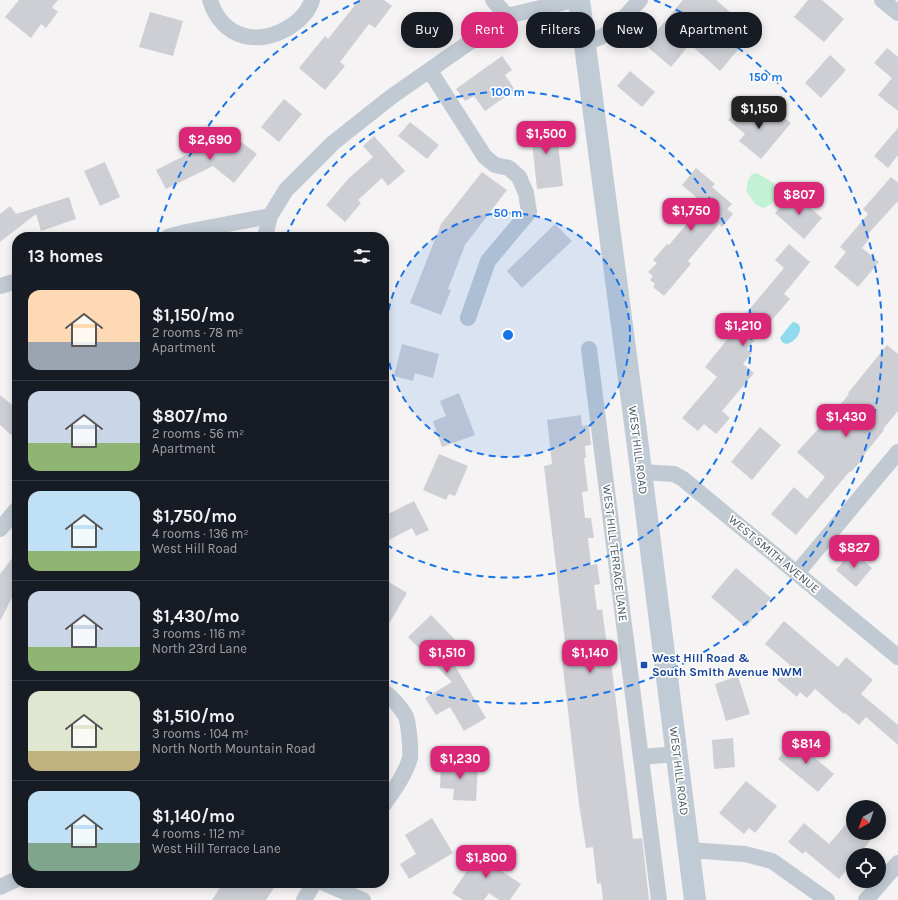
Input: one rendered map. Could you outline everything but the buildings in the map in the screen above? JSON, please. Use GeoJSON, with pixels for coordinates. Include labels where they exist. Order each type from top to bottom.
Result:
{"type":"FeatureCollection","features":[{"type":"Feature","properties":{"kind":"street"},"geometry":{"type":"LineString","coordinates":[[210,0],[213,11],[222,24],[236,34],[258,38],[280,33],[298,21],[310,6],[312,0]]}},
{"type":"Feature","properties":{"kind":"street"},"geometry":{"type":"LineString","coordinates":[[493,0],[504,12]]}},
{"type":"Feature","properties":{"kind":"street"},"geometry":{"type":"LineString","coordinates":[[518,13],[574,0]]}},
{"type":"Feature","properties":{"kind":"street","name":"WEST HILL ROAD"},"geometry":{"type":"LineString","coordinates":[[579,0],[580,12]]}},
{"type":"Feature","properties":{"kind":"street"},"geometry":{"type":"LineString","coordinates":[[595,39],[614,29],[640,0]]}},
{"type":"Feature","properties":{"kind":"street"},"geometry":{"type":"LineString","coordinates":[[882,0],[898,13]]}},
{"type":"Feature","properties":{"kind":"street"},"geometry":{"type":"LineString","coordinates":[[266,232],[270,216],[286,190],[334,143],[390,97],[462,48]]}},
{"type":"Feature","properties":{"kind":"street","name":"WEST HILL ROAD"},"geometry":{"type":"LineString","coordinates":[[585,48],[641,472],[695,900]]}},
{"type":"Feature","properties":{"kind":"street"},"geometry":{"type":"LineString","coordinates":[[430,71],[485,157],[495,165],[509,168],[519,177],[526,193],[529,212],[488,261],[468,318]]}},
{"type":"Feature","properties":{"kind":"street"},"geometry":{"type":"LineString","coordinates":[[186,232],[270,216]]}},
{"type":"Feature","properties":{"kind":"street"},"geometry":{"type":"LineString","coordinates":[[0,286],[12,282]]}},
{"type":"Feature","properties":{"kind":"street","name":"WEST HILL TERRACE LANE"},"geometry":{"type":"LineString","coordinates":[[589,349],[659,900]]}},
{"type":"Feature","properties":{"kind":"street"},"geometry":{"type":"LineString","coordinates":[[797,573],[898,452]]}},
{"type":"Feature","properties":{"kind":"street","name":"WEST SMITH AVENUE"},"geometry":{"type":"LineString","coordinates":[[641,472],[674,474],[683,479],[898,658]]}},
{"type":"Feature","properties":{"kind":"street"},"geometry":{"type":"LineString","coordinates":[[0,530],[12,515]]}},
{"type":"Feature","properties":{"kind":"street"},"geometry":{"type":"LineString","coordinates":[[389,695],[406,717],[410,757],[401,780],[389,797]]}},
{"type":"Feature","properties":{"kind":"street"},"geometry":{"type":"LineString","coordinates":[[641,757],[677,754]]}},
{"type":"Feature","properties":{"kind":"street"},"geometry":{"type":"LineString","coordinates":[[689,850],[745,854],[772,861],[827,900]]}},
{"type":"Feature","properties":{"kind":"street"},"geometry":{"type":"LineString","coordinates":[[866,900],[898,862]]}},
{"type":"Feature","properties":{"kind":"street"},"geometry":{"type":"LineString","coordinates":[[0,887],[12,881]]}},
{"type":"Feature","properties":{"kind":"street"},"geometry":{"type":"LineString","coordinates":[[304,900],[311,888]]}},
{"type":"Feature","properties":{"kind":"street"},"geometry":{"type":"LineString","coordinates":[[335,888],[363,900]]}},
{"type":"Feature","properties":{"kind":"green space"},"geometry":{"type":"Polygon","coordinates":[[[757,173],[775,184],[777,190],[773,201],[763,208],[755,204],[746,191],[748,180],[752,174],[757,173]]]}},
{"type":"Feature","properties":{"kind":"water"},"geometry":{"type":"Polygon","coordinates":[[[793,322],[800,326],[799,333],[794,340],[786,344],[782,342],[780,338],[793,322]]]}},
{"type":"Feature","properties":{"kind":"place","name":"West Hill Road & South Smith Avenue NWM"},"geometry":{"type":"Point","coordinates":[644,665]}}]}
